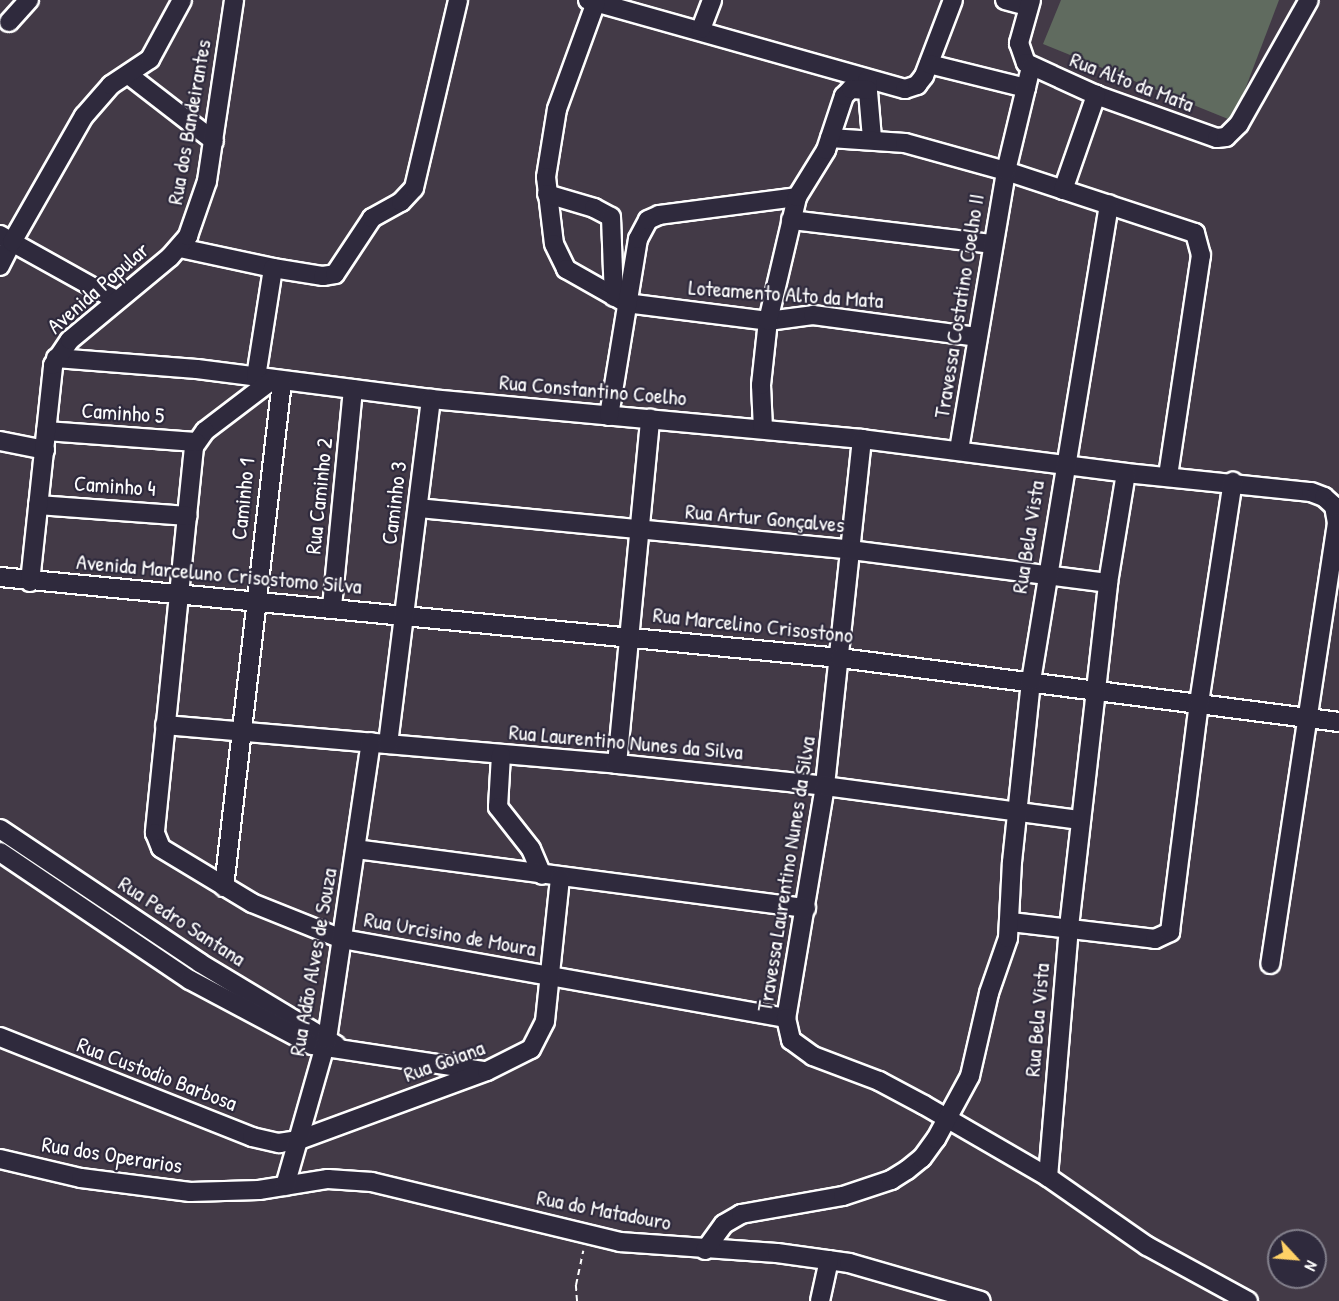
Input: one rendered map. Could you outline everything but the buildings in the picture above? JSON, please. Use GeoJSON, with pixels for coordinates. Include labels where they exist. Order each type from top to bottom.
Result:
{"type":"FeatureCollection","features":[{"type":"Feature","properties":{"kind":"street"},"geometry":{"type":"LineString","coordinates":[[9,22],[29,0]]}},
{"type":"Feature","properties":{"kind":"street"},"geometry":{"type":"LineString","coordinates":[[0,266],[6,238],[84,116],[111,85],[130,76],[150,59],[182,0]]}},
{"type":"Feature","properties":{"kind":"street","name":"Rua dos Bandeirantes"},"geometry":{"type":"LineString","coordinates":[[180,248],[201,203],[214,141],[234,0]]}},
{"type":"Feature","properties":{"kind":"street"},"geometry":{"type":"LineString","coordinates":[[180,248],[323,276],[339,271],[372,218],[401,202],[414,188],[458,0]]}},
{"type":"Feature","properties":{"kind":"street"},"geometry":{"type":"LineString","coordinates":[[701,29],[712,0]]}},
{"type":"Feature","properties":{"kind":"street"},"geometry":{"type":"LineString","coordinates":[[592,1],[701,29],[868,85],[898,88],[912,87],[921,81],[953,0]]}},
{"type":"Feature","properties":{"kind":"street"},"geometry":{"type":"LineString","coordinates":[[1005,0],[1030,3],[1018,43],[1022,58],[1031,67]]}},
{"type":"Feature","properties":{"kind":"street","name":"Rua Alto da Mata"},"geometry":{"type":"LineString","coordinates":[[1031,67],[1096,95],[1217,138],[1239,124],[1309,0]]}},
{"type":"Feature","properties":{"kind":"street","name":"Loteamento Alto da Mata"},"geometry":{"type":"LineString","coordinates":[[592,1],[552,130],[547,194],[561,261],[583,282],[620,300],[768,321],[813,315],[977,337]]}},
{"type":"Feature","properties":{"kind":"street"},"geometry":{"type":"LineString","coordinates":[[929,64],[1026,88]]}},
{"type":"Feature","properties":{"kind":"street","name":"Travessa Costatino Coelho II"},"geometry":{"type":"LineString","coordinates":[[959,450],[1006,171],[1031,67]]}},
{"type":"Feature","properties":{"kind":"street"},"geometry":{"type":"LineString","coordinates":[[130,76],[214,141]]}},
{"type":"Feature","properties":{"kind":"street"},"geometry":{"type":"LineString","coordinates":[[763,429],[761,385],[768,321],[797,197],[830,138],[844,96],[851,89],[868,85]]}},
{"type":"Feature","properties":{"kind":"street"},"geometry":{"type":"LineString","coordinates":[[868,85],[872,138]]}},
{"type":"Feature","properties":{"kind":"street"},"geometry":{"type":"LineString","coordinates":[[1064,190],[1096,95]]}},
{"type":"Feature","properties":{"kind":"street"},"geometry":{"type":"LineString","coordinates":[[830,138],[872,138],[1006,171],[1189,229],[1199,238],[1201,255],[1168,477]]}},
{"type":"Feature","properties":{"kind":"street"},"geometry":{"type":"LineString","coordinates":[[547,194],[603,211],[611,218],[620,300]]}},
{"type":"Feature","properties":{"kind":"street"},"geometry":{"type":"LineString","coordinates":[[609,416],[620,300],[644,224],[653,217],[797,197]]}},
{"type":"Feature","properties":{"kind":"street","name":"Rua Bela Vista"},"geometry":{"type":"LineString","coordinates":[[705,1250],[724,1224],[741,1214],[828,1200],[891,1180],[922,1158],[948,1119],[970,1076],[1011,922],[1011,880],[1031,681],[1046,574],[1109,204]]}},
{"type":"Feature","properties":{"kind":"street"},"geometry":{"type":"LineString","coordinates":[[791,220],[993,244]]}},
{"type":"Feature","properties":{"kind":"street"},"geometry":{"type":"LineString","coordinates":[[6,238],[116,300]]}},
{"type":"Feature","properties":{"kind":"street","name":"Avenida Popular"},"geometry":{"type":"LineString","coordinates":[[30,582],[56,358],[70,340],[180,248]]}},
{"type":"Feature","properties":{"kind":"street","name":"Caminho 1"},"geometry":{"type":"LineString","coordinates":[[224,887],[256,602],[270,379],[273,268]]}},
{"type":"Feature","properties":{"kind":"street","name":"Rua Constantino Coelho"},"geometry":{"type":"LineString","coordinates":[[56,358],[270,379],[431,399],[862,439],[1126,473],[1319,494],[1329,501],[1337,514],[1330,587],[1308,718]]}},
{"type":"Feature","properties":{"kind":"street"},"geometry":{"type":"LineString","coordinates":[[165,725],[196,442],[270,379]]}},
{"type":"Feature","properties":{"kind":"street","name":"Rua Caminho 2"},"geometry":{"type":"LineString","coordinates":[[332,607],[353,389]]}},
{"type":"Feature","properties":{"kind":"street","name":"Caminho 3"},"geometry":{"type":"LineString","coordinates":[[380,743],[404,614],[431,399]]}},
{"type":"Feature","properties":{"kind":"street"},"geometry":{"type":"LineString","coordinates":[[617,764],[650,419]]}},
{"type":"Feature","properties":{"kind":"street","name":"Caminho 5"},"geometry":{"type":"LineString","coordinates":[[46,431],[196,442]]}},
{"type":"Feature","properties":{"kind":"street","name":"Travessa Laurentino Nunes da Silva"},"geometry":{"type":"LineString","coordinates":[[862,439],[825,786],[786,1018],[791,1040],[802,1051],[879,1081],[948,1119],[1048,1177],[1147,1246],[1248,1301]]}},
{"type":"Feature","properties":{"kind":"street"},"geometry":{"type":"LineString","coordinates":[[0,441],[45,450]]}},
{"type":"Feature","properties":{"kind":"street","name":"Rua Bela Vista"},"geometry":{"type":"LineString","coordinates":[[1048,1177],[1069,927],[1108,583],[1126,473]]}},
{"type":"Feature","properties":{"kind":"street"},"geometry":{"type":"LineString","coordinates":[[1011,922],[1069,927],[1155,939],[1165,938],[1172,927],[1199,703],[1233,483]]}},
{"type":"Feature","properties":{"kind":"street","name":"Caminho 4"},"geometry":{"type":"LineString","coordinates":[[39,505],[188,516]]}},
{"type":"Feature","properties":{"kind":"street","name":"Rua Artur Gonçalves"},"geometry":{"type":"LineString","coordinates":[[418,508],[851,550],[1108,583]]}},
{"type":"Feature","properties":{"kind":"street","name":"Avenida Marceluno Crisostomo Silva"},"geometry":{"type":"LineString","coordinates":[[0,577],[30,582],[404,614]]}},
{"type":"Feature","properties":{"kind":"street","name":"Rua Marcelino Crisostono"},"geometry":{"type":"LineString","coordinates":[[404,614],[629,635],[1096,688]]}},
{"type":"Feature","properties":{"kind":"street"},"geometry":{"type":"LineString","coordinates":[[1096,688],[1339,722]]}},
{"type":"Feature","properties":{"kind":"street"},"geometry":{"type":"LineString","coordinates":[[1270,964],[1308,718]]}},
{"type":"Feature","properties":{"kind":"street","name":"Rua Laurentino Nunes da Silva"},"geometry":{"type":"LineString","coordinates":[[165,725],[617,764],[825,786],[1081,820]]}},
{"type":"Feature","properties":{"kind":"street","name":"Rua Urcisino de Moura"},"geometry":{"type":"LineString","coordinates":[[165,725],[156,838],[161,848],[224,887],[295,923],[342,939],[550,976]]}},
{"type":"Feature","properties":{"kind":"street","name":"Rua Adão Alves de Souza"},"geometry":{"type":"LineString","coordinates":[[285,1186],[330,1045],[342,939],[356,849],[380,743]]}},
{"type":"Feature","properties":{"kind":"street"},"geometry":{"type":"LineString","coordinates":[[501,755],[498,807],[531,849],[542,875]]}},
{"type":"Feature","properties":{"kind":"street","name":"Rua Pedro Santana"},"geometry":{"type":"LineString","coordinates":[[0,829],[200,963],[330,1045]]}},
{"type":"Feature","properties":{"kind":"street"},"geometry":{"type":"LineString","coordinates":[[356,849],[561,878],[806,908]]}},
{"type":"Feature","properties":{"kind":"street","name":"Rua Pedro Santana"},"geometry":{"type":"LineString","coordinates":[[0,852],[190,980],[270,1025],[330,1045],[487,1071]]}},
{"type":"Feature","properties":{"kind":"street","name":"Rua Goiana"},"geometry":{"type":"LineString","coordinates":[[300,1140],[487,1071],[523,1055],[538,1042],[545,1021],[561,878]]}},
{"type":"Feature","properties":{"kind":"street"},"geometry":{"type":"LineString","coordinates":[[550,976],[786,1018]]}},
{"type":"Feature","properties":{"kind":"street","name":"Rua Custodio Barbosa"},"geometry":{"type":"LineString","coordinates":[[0,1037],[252,1137],[279,1143],[300,1140]]}},
{"type":"Feature","properties":{"kind":"street","name":"Rua dos Operarios"},"geometry":{"type":"LineString","coordinates":[[0,1159],[81,1178],[218,1193]]}},
{"type":"Feature","properties":{"kind":"street","name":"Rua do Matadouro"},"geometry":{"type":"LineString","coordinates":[[218,1193],[328,1179],[393,1185],[586,1235],[705,1250],[829,1260],[870,1267],[981,1301]]}},
{"type":"Feature","properties":{"kind":"street"},"geometry":{"type":"LineString","coordinates":[[819,1301],[829,1260]]}},
{"type":"Feature","properties":{"kind":"path"},"geometry":{"type":"LineString","coordinates":[[578,1301],[576,1285],[586,1235]]}},
{"type":"Feature","properties":{"kind":"green space"},"geometry":{"type":"Polygon","coordinates":[[[1061,0],[1279,0],[1233,121],[1043,44],[1061,0]]]}}]}
